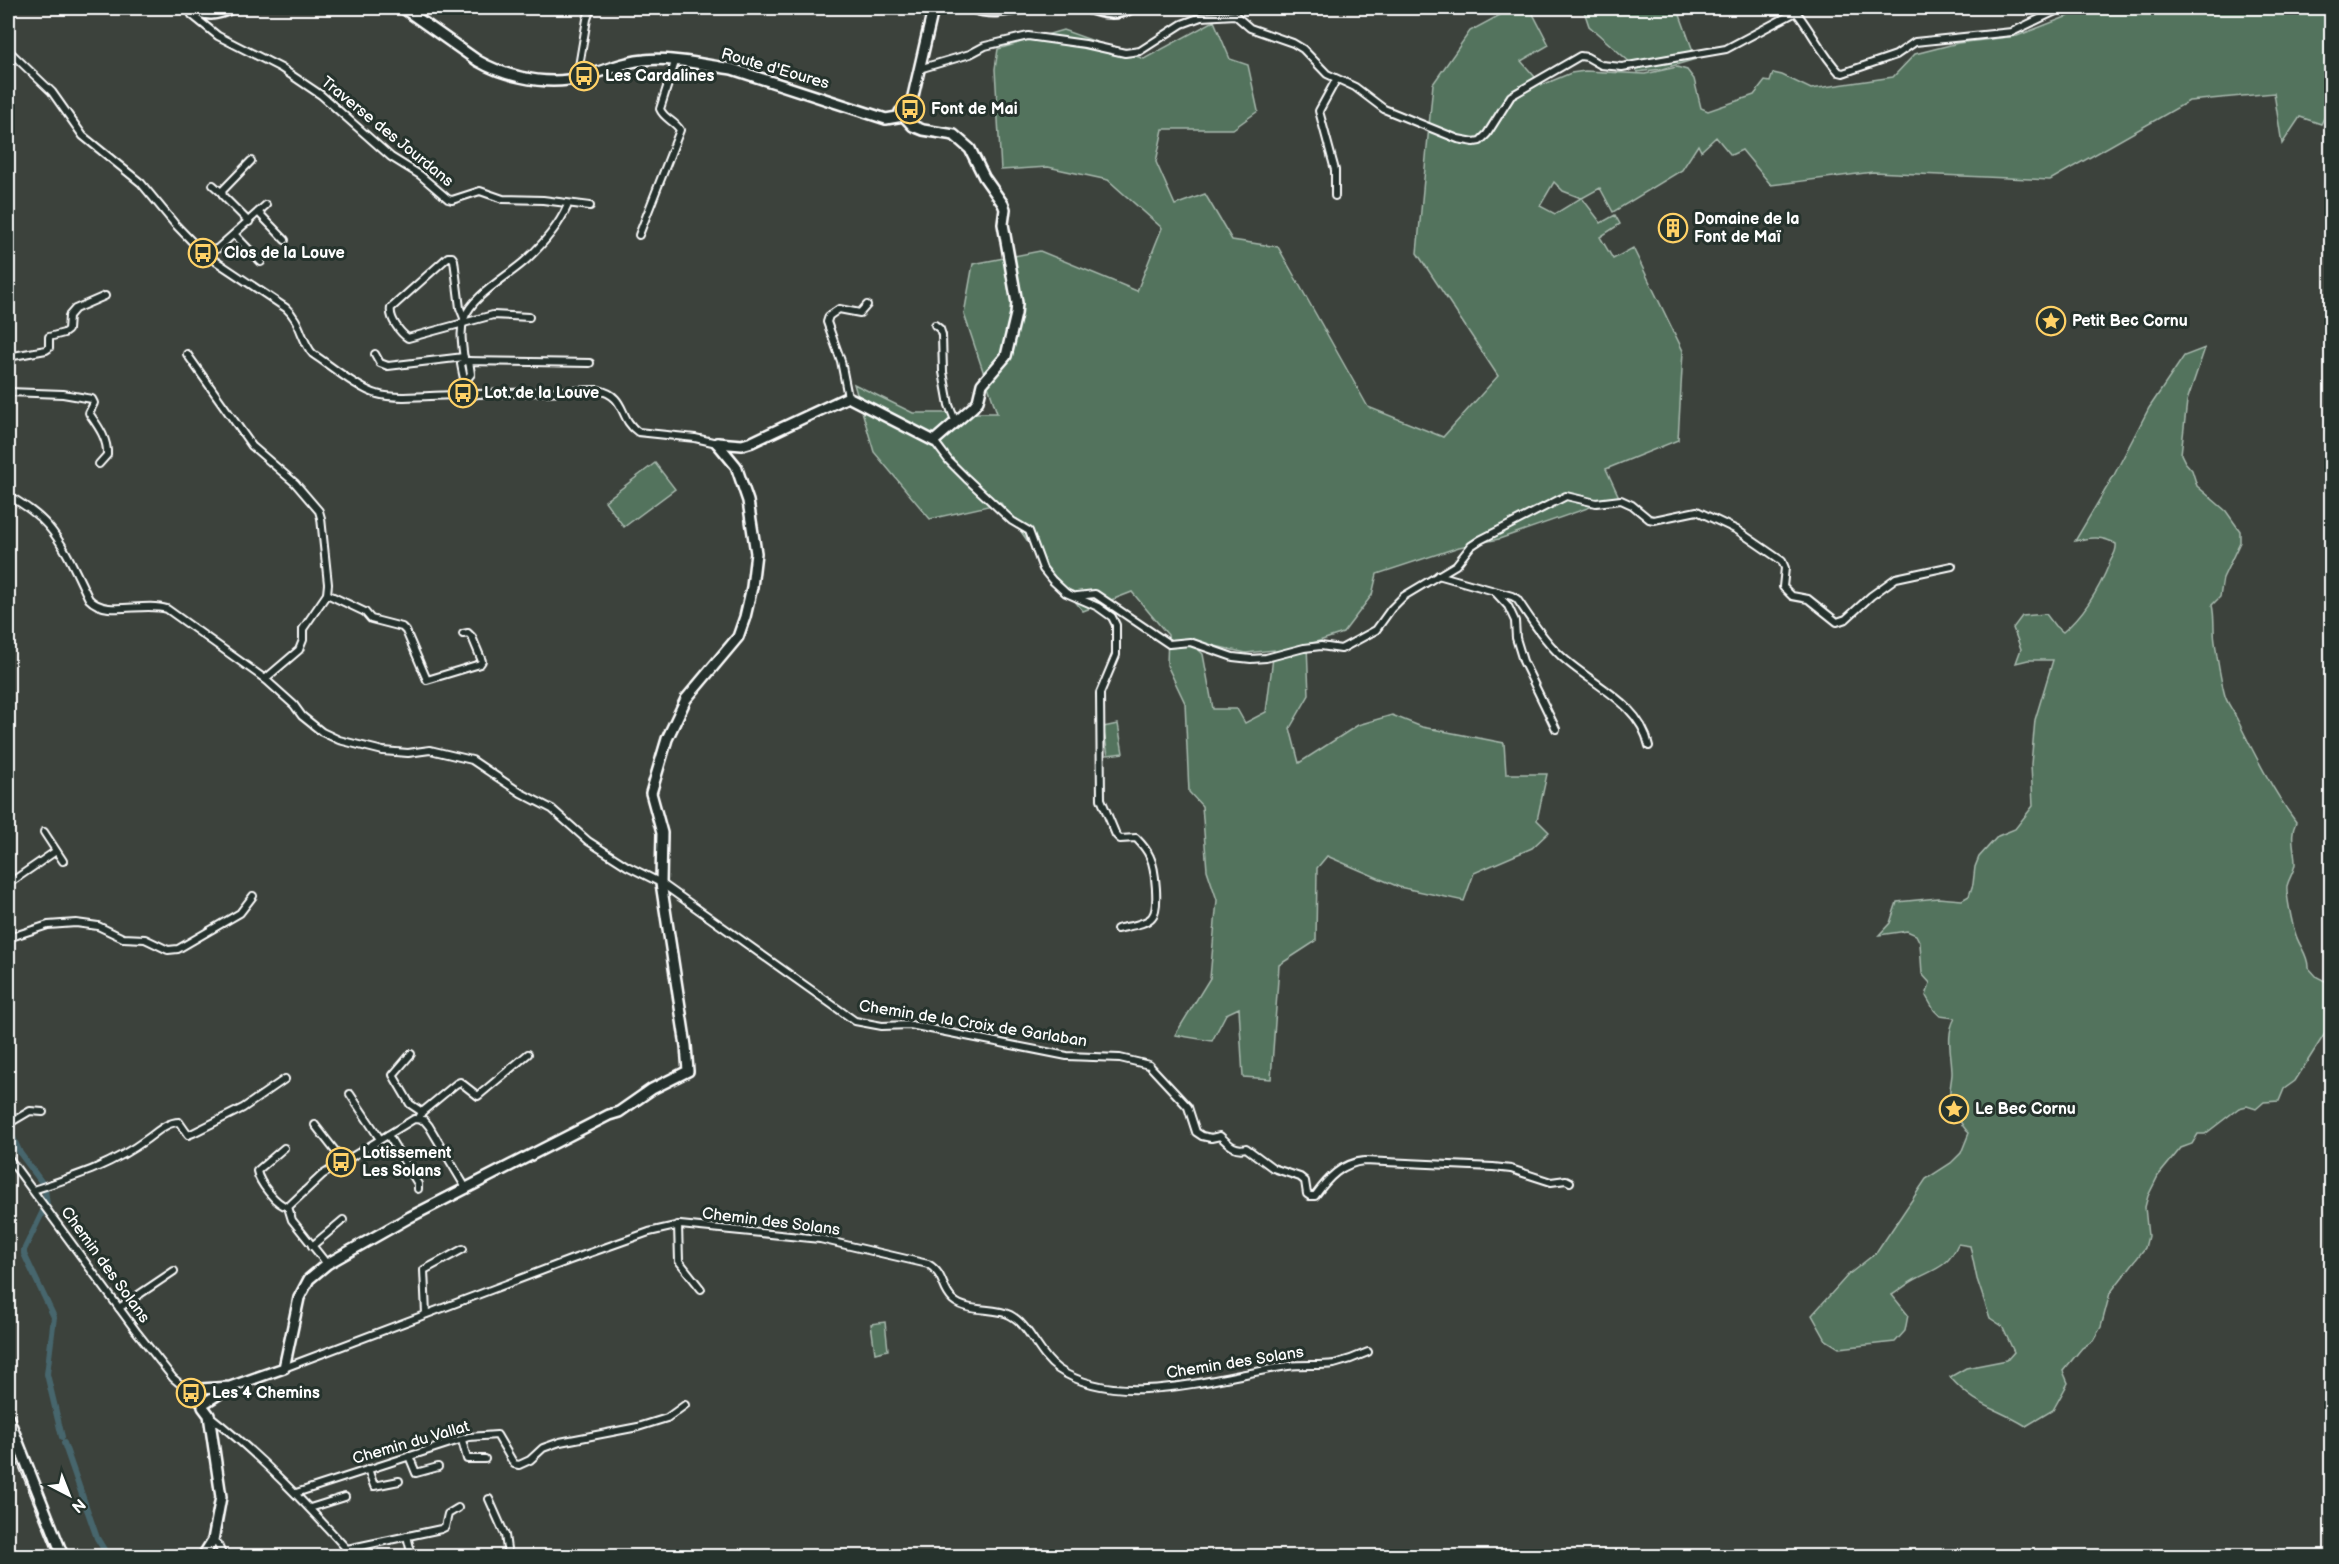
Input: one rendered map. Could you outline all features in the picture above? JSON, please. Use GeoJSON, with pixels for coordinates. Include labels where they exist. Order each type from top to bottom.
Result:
{"type":"FeatureCollection","features":[{"type":"Feature","properties":{"kind":"street"},"geometry":{"type":"LineString","coordinates":[[190,8],[215,15],[232,8]]}},
{"type":"Feature","properties":{"kind":"street","name":"Traverse des Jourdans"},"geometry":{"type":"LineString","coordinates":[[190,8],[192,15],[218,36],[281,68],[321,95],[391,157],[420,175],[448,199],[452,200],[480,191],[503,199],[543,200],[590,206]]}},
{"type":"Feature","properties":{"kind":"street","name":"Route d'Eoures"},"geometry":{"type":"LineString","coordinates":[[407,8],[488,67],[515,75],[549,80],[577,78],[616,65],[644,60],[675,62],[732,69],[873,114],[901,114]]}},
{"type":"Feature","properties":{"kind":"street"},"geometry":{"type":"LineString","coordinates":[[456,8],[466,8]]}},
{"type":"Feature","properties":{"kind":"street"},"geometry":{"type":"LineString","coordinates":[[577,78],[591,8]]}},
{"type":"Feature","properties":{"kind":"street"},"geometry":{"type":"LineString","coordinates":[[922,8],[934,11],[913,91],[901,114],[907,122],[923,130],[954,135],[970,149],[984,177],[1005,209],[1003,224],[1017,303],[1003,362],[982,384],[978,401],[934,441]]}},
{"type":"Feature","properties":{"kind":"street"},"geometry":{"type":"LineString","coordinates":[[973,8],[983,12],[997,12],[1022,8]]}},
{"type":"Feature","properties":{"kind":"street"},"geometry":{"type":"LineString","coordinates":[[1088,8],[1112,13],[1123,12],[1131,8]]}},
{"type":"Feature","properties":{"kind":"street"},"geometry":{"type":"LineString","coordinates":[[919,69],[970,54],[985,46],[1028,36],[1062,40],[1125,53],[1140,51],[1182,24],[1202,17],[1235,15],[1250,28],[1304,49],[1327,74],[1355,87],[1384,109],[1458,139],[1480,141],[1511,96],[1580,56],[1601,64],[1622,67],[1726,49],[1797,13],[1831,64],[1843,73],[1896,55],[1916,42],[2012,32],[2062,8]]}},
{"type":"Feature","properties":{"kind":"street"},"geometry":{"type":"LineString","coordinates":[[8,50],[52,92],[83,136],[141,183],[168,217],[202,252],[286,308],[297,321],[308,348],[313,354],[378,395],[467,395],[598,390],[607,392],[619,402],[625,417],[633,429],[638,432],[742,445],[848,397]]}},
{"type":"Feature","properties":{"kind":"street"},"geometry":{"type":"LineString","coordinates":[[639,235],[680,130],[660,110],[675,62]]}},
{"type":"Feature","properties":{"kind":"street"},"geometry":{"type":"LineString","coordinates":[[1335,196],[1335,170],[1319,111],[1336,80]]}},
{"type":"Feature","properties":{"kind":"street"},"geometry":{"type":"LineString","coordinates":[[222,193],[223,188],[251,161]]}},
{"type":"Feature","properties":{"kind":"street"},"geometry":{"type":"LineString","coordinates":[[213,185],[249,222]]}},
{"type":"Feature","properties":{"kind":"street"},"geometry":{"type":"LineString","coordinates":[[202,252],[217,249],[266,205]]}},
{"type":"Feature","properties":{"kind":"street"},"geometry":{"type":"LineString","coordinates":[[467,395],[466,380],[471,374],[465,361],[461,330],[463,321],[476,302],[534,252],[560,222],[567,207]]}},
{"type":"Feature","properties":{"kind":"street"},"geometry":{"type":"LineString","coordinates":[[259,213],[285,240]]}},
{"type":"Feature","properties":{"kind":"street"},"geometry":{"type":"LineString","coordinates":[[235,235],[261,262]]}},
{"type":"Feature","properties":{"kind":"street"},"geometry":{"type":"LineString","coordinates":[[463,321],[452,257],[448,257],[390,311],[393,320],[408,338],[463,321],[493,315],[530,317]]}},
{"type":"Feature","properties":{"kind":"street"},"geometry":{"type":"LineString","coordinates":[[8,357],[46,350],[49,348],[49,337],[68,330],[69,316],[75,309],[105,296]]}},
{"type":"Feature","properties":{"kind":"street"},"geometry":{"type":"LineString","coordinates":[[848,397],[841,361],[827,322],[829,316],[838,309],[860,313],[867,305]]}},
{"type":"Feature","properties":{"kind":"street"},"geometry":{"type":"LineString","coordinates":[[935,325],[942,335],[943,372],[949,405],[956,423]]}},
{"type":"Feature","properties":{"kind":"street"},"geometry":{"type":"LineString","coordinates":[[187,354],[252,446],[287,475],[319,511],[328,584],[327,594],[303,629],[303,640],[299,650],[265,679]]}},
{"type":"Feature","properties":{"kind":"street"},"geometry":{"type":"LineString","coordinates":[[375,354],[380,363],[388,366],[465,361],[590,363]]}},
{"type":"Feature","properties":{"kind":"street"},"geometry":{"type":"LineString","coordinates":[[8,392],[63,394],[92,399],[94,403],[89,413],[102,433],[108,448],[108,455],[99,464]]}},
{"type":"Feature","properties":{"kind":"street"},"geometry":{"type":"LineString","coordinates":[[848,397],[934,441],[958,470],[1012,521],[1029,531],[1043,569],[1066,592],[1098,607],[1112,617],[1116,625],[1116,655],[1100,693],[1101,799],[1116,835],[1120,839],[1136,838],[1151,858],[1155,891],[1154,915],[1147,922],[1117,929]]}},
{"type":"Feature","properties":{"kind":"street"},"geometry":{"type":"LineString","coordinates":[[353,1557],[296,1493],[244,1442],[209,1415],[203,1407],[203,1395],[284,1368],[299,1299],[309,1279],[327,1264],[466,1188],[619,1112],[652,1089],[688,1071],[661,883],[662,833],[651,793],[667,739],[686,699],[738,637],[745,617],[756,553],[748,501],[736,466],[717,443]]}},
{"type":"Feature","properties":{"kind":"street"},"geometry":{"type":"LineString","coordinates":[[8,495],[47,525],[60,543],[89,599],[95,605],[107,609],[135,606],[166,609],[265,679],[294,705],[302,716],[322,732],[339,740],[383,751],[408,753],[430,750],[472,760],[521,793],[552,809],[588,841],[627,866],[661,883]]}},
{"type":"Feature","properties":{"kind":"street"},"geometry":{"type":"LineString","coordinates":[[1077,596],[1095,594],[1168,644],[1190,642],[1233,657],[1266,658],[1304,648],[1321,646],[1341,649],[1376,630],[1404,596],[1456,565],[1471,546],[1566,496],[1596,503],[1621,500],[1629,502],[1649,519],[1654,520],[1697,511],[1737,530],[1782,561],[1785,568],[1783,587],[1792,596],[1808,599],[1837,622],[1846,619],[1871,596],[1896,578],[1952,566]]}},
{"type":"Feature","properties":{"kind":"street"},"geometry":{"type":"LineString","coordinates":[[1438,575],[1517,599],[1559,655],[1636,717],[1646,733],[1649,747]]}},
{"type":"Feature","properties":{"kind":"street"},"geometry":{"type":"LineString","coordinates":[[1495,592],[1508,606],[1515,621],[1516,638],[1523,661],[1556,729]]}},
{"type":"Feature","properties":{"kind":"street"},"geometry":{"type":"LineString","coordinates":[[327,594],[365,612],[371,619],[402,627],[427,680],[480,664],[482,661],[472,637],[468,633],[463,634]]}},
{"type":"Feature","properties":{"kind":"street"},"geometry":{"type":"LineString","coordinates":[[44,832],[63,861]]}},
{"type":"Feature","properties":{"kind":"street"},"geometry":{"type":"LineString","coordinates":[[8,884],[56,851]]}},
{"type":"Feature","properties":{"kind":"street","name":"Chemin de la Croix de Garlaban"},"geometry":{"type":"LineString","coordinates":[[661,883],[855,1021],[882,1026],[910,1024],[1067,1056],[1120,1058],[1149,1065],[1188,1107],[1196,1132],[1211,1138],[1220,1136],[1232,1148],[1239,1150],[1246,1148],[1273,1168],[1300,1177],[1305,1181],[1307,1194],[1310,1196],[1316,1196],[1325,1183],[1350,1162],[1493,1167],[1511,1169],[1551,1182],[1566,1179],[1570,1182]]}},
{"type":"Feature","properties":{"kind":"street"},"geometry":{"type":"LineString","coordinates":[[8,938],[48,925],[76,922],[98,926],[123,938],[145,939],[168,950],[178,950],[240,913],[253,896]]}},
{"type":"Feature","properties":{"kind":"street"},"geometry":{"type":"LineString","coordinates":[[411,1054],[393,1075],[410,1104],[429,1126],[466,1188]]}},
{"type":"Feature","properties":{"kind":"street"},"geometry":{"type":"LineString","coordinates":[[288,1207],[322,1175],[420,1115],[460,1082],[478,1096],[528,1054]]}},
{"type":"Feature","properties":{"kind":"street"},"geometry":{"type":"LineString","coordinates":[[33,1190],[112,1162],[175,1122],[180,1122],[189,1135],[243,1108],[285,1079]]}},
{"type":"Feature","properties":{"kind":"street"},"geometry":{"type":"LineString","coordinates":[[350,1094],[380,1139]]}},
{"type":"Feature","properties":{"kind":"street"},"geometry":{"type":"LineString","coordinates":[[8,1124],[30,1111],[43,1112]]}},
{"type":"Feature","properties":{"kind":"street"},"geometry":{"type":"LineString","coordinates":[[315,1125],[343,1161]]}},
{"type":"Feature","properties":{"kind":"street"},"geometry":{"type":"LineString","coordinates":[[388,1135],[418,1184],[418,1190]]}},
{"type":"Feature","properties":{"kind":"street"},"geometry":{"type":"LineString","coordinates":[[284,1148],[257,1171],[259,1178],[281,1206],[288,1207]]}},
{"type":"Feature","properties":{"kind":"street","name":"Chemin des Solans"},"geometry":{"type":"LineString","coordinates":[[8,1157],[173,1378],[183,1386],[203,1395]]}},
{"type":"Feature","properties":{"kind":"street"},"geometry":{"type":"LineString","coordinates":[[288,1207],[292,1220],[327,1264]]}},
{"type":"Feature","properties":{"kind":"street"},"geometry":{"type":"LineString","coordinates":[[312,1246],[343,1220]]}},
{"type":"Feature","properties":{"kind":"street"},"geometry":{"type":"LineString","coordinates":[[678,1225],[679,1261],[702,1289]]}},
{"type":"Feature","properties":{"kind":"street","name":"Chemin des Solans"},"geometry":{"type":"LineString","coordinates":[[284,1368],[579,1257],[649,1232],[678,1225],[820,1239],[928,1264],[937,1270],[954,1301],[963,1305],[1009,1314],[1023,1326],[1040,1353],[1058,1369],[1089,1383],[1110,1387],[1163,1388],[1288,1366],[1332,1364],[1368,1352]]}},
{"type":"Feature","properties":{"kind":"street"},"geometry":{"type":"LineString","coordinates":[[426,1314],[424,1270],[463,1249]]}},
{"type":"Feature","properties":{"kind":"street"},"geometry":{"type":"LineString","coordinates":[[119,1308],[174,1271]]}},
{"type":"Feature","properties":{"kind":"street","name":"Chemin du Vallat"},"geometry":{"type":"LineString","coordinates":[[296,1493],[462,1440],[497,1435],[514,1464],[519,1465],[530,1460],[543,1448],[648,1424],[667,1418],[685,1405]]}},
{"type":"Feature","properties":{"kind":"street"},"geometry":{"type":"LineString","coordinates":[[203,1557],[213,1540],[221,1497],[209,1415]]}},
{"type":"Feature","properties":{"kind":"street"},"geometry":{"type":"LineString","coordinates":[[8,1417],[63,1557]]}},
{"type":"Feature","properties":{"kind":"street"},"geometry":{"type":"LineString","coordinates":[[462,1440],[467,1459],[485,1459]]}},
{"type":"Feature","properties":{"kind":"street"},"geometry":{"type":"LineString","coordinates":[[409,1456],[416,1473],[438,1467]]}},
{"type":"Feature","properties":{"kind":"street"},"geometry":{"type":"LineString","coordinates":[[368,1469],[374,1486],[399,1481]]}},
{"type":"Feature","properties":{"kind":"street"},"geometry":{"type":"LineString","coordinates":[[310,1508],[345,1497]]}},
{"type":"Feature","properties":{"kind":"street"},"geometry":{"type":"LineString","coordinates":[[489,1499],[505,1535],[508,1557]]}},
{"type":"Feature","properties":{"kind":"street"},"geometry":{"type":"LineString","coordinates":[[346,1549],[445,1527],[448,1514],[458,1508]]}},
{"type":"Feature","properties":{"kind":"street"},"geometry":{"type":"LineString","coordinates":[[407,1536],[412,1557]]}},
{"type":"Feature","properties":{"kind":"street"},"geometry":{"type":"LineString","coordinates":[[213,1540],[224,1557]]}},
{"type":"Feature","properties":{"kind":"green space"},"geometry":{"type":"Polygon","coordinates":[[[1513,8],[1530,8],[1549,45],[1521,61],[1542,85],[1571,73],[1585,71],[1645,74],[1677,67],[1687,70],[1694,79],[1701,108],[1708,111],[1754,95],[1765,81],[1770,82],[1773,73],[1811,89],[1893,77],[1915,54],[1958,43],[2017,36],[2089,8],[2331,8],[2331,104],[2321,124],[2300,117],[2282,144],[2274,93],[2189,101],[2050,180],[1873,172],[1771,185],[1742,150],[1731,155],[1716,137],[1701,151],[1698,145],[1682,170],[1613,212],[1600,188],[1582,198],[1601,223],[1615,215],[1620,224],[1600,237],[1613,259],[1633,248],[1683,351],[1678,440],[1606,469],[1619,497],[1499,539],[1459,547],[1377,574],[1372,595],[1343,633],[1307,645],[1309,695],[1290,728],[1299,763],[1358,725],[1392,715],[1422,727],[1504,743],[1506,774],[1547,774],[1537,820],[1549,832],[1532,848],[1474,873],[1464,901],[1399,887],[1327,856],[1317,868],[1316,941],[1279,965],[1271,1079],[1243,1077],[1239,1008],[1226,1014],[1212,1041],[1175,1035],[1210,978],[1217,900],[1207,870],[1202,806],[1189,792],[1185,703],[1167,665],[1168,635],[1132,592],[1083,611],[1038,556],[1001,503],[930,519],[874,452],[854,384],[913,413],[997,413],[964,314],[973,264],[1040,251],[1137,291],[1162,228],[1108,180],[1048,167],[1001,170],[995,69],[998,49],[1063,30],[1144,59],[1214,21],[1230,59],[1248,65],[1258,111],[1233,129],[1163,129],[1156,162],[1175,205],[1205,194],[1232,240],[1278,247],[1368,407],[1443,437],[1498,376],[1417,253],[1433,84],[1470,31],[1513,8]],[[1554,182],[1540,206],[1555,214],[1581,198],[1563,191],[1554,182]],[[1189,640],[1203,654],[1213,709],[1237,709],[1245,723],[1266,712],[1274,650],[1246,653],[1189,640]]]}},
{"type":"Feature","properties":{"kind":"green space"},"geometry":{"type":"Polygon","coordinates":[[[1583,8],[1721,8],[1680,15],[1696,59],[1662,69],[1637,72],[1632,64],[1589,26],[1583,8]]]}},
{"type":"Feature","properties":{"kind":"green space"},"geometry":{"type":"Polygon","coordinates":[[[2205,348],[2187,401],[2181,454],[2192,470],[2197,486],[2226,511],[2240,531],[2240,542],[2223,578],[2220,597],[2212,605],[2220,673],[2225,696],[2234,714],[2271,784],[2296,822],[2293,838],[2295,864],[2287,886],[2287,895],[2296,937],[2308,967],[2317,977],[2331,984],[2331,1024],[2295,1081],[2284,1089],[2279,1101],[2264,1102],[2256,1109],[2247,1106],[2239,1108],[2205,1134],[2198,1134],[2192,1144],[2181,1148],[2158,1176],[2145,1207],[2148,1236],[2145,1248],[2110,1293],[2101,1327],[2093,1341],[2082,1348],[2063,1371],[2068,1383],[2053,1410],[2026,1426],[1977,1401],[1950,1377],[1966,1368],[2007,1360],[2014,1352],[2002,1326],[1990,1318],[1977,1279],[1970,1246],[1958,1244],[1950,1258],[1941,1266],[1892,1295],[1908,1315],[1905,1331],[1895,1342],[1839,1348],[1826,1340],[1812,1315],[1848,1275],[1877,1252],[1926,1179],[1951,1163],[1961,1153],[1969,1133],[1957,1116],[1950,1096],[1952,1073],[1950,1032],[1955,1018],[1940,1016],[1926,996],[1930,983],[1922,974],[1920,943],[1916,935],[1907,931],[1879,935],[1890,923],[1897,902],[1938,898],[1962,900],[1969,896],[1979,857],[1998,836],[2015,829],[2033,806],[2031,764],[2035,720],[2053,660],[2028,660],[2016,663],[2021,649],[2013,628],[2022,616],[2046,614],[2063,632],[2085,609],[2102,581],[2116,544],[2096,538],[2075,541],[2113,477],[2149,408],[2184,356],[2205,348]]]}},
{"type":"Feature","properties":{"kind":"green space"},"geometry":{"type":"Polygon","coordinates":[[[655,463],[675,489],[624,527],[605,501],[655,463]]]}},
{"type":"Feature","properties":{"kind":"green space"},"geometry":{"type":"Polygon","coordinates":[[[1118,724],[1123,753],[1108,755],[1103,727],[1118,724]]]}},
{"type":"Feature","properties":{"kind":"green space"},"geometry":{"type":"Polygon","coordinates":[[[885,1322],[888,1350],[875,1353],[871,1324],[885,1322]]]}},
{"type":"Feature","properties":{"kind":"waterway"},"geometry":{"type":"LineString","coordinates":[[8,1127],[20,1153],[43,1184]]}},
{"type":"Feature","properties":{"kind":"waterway"},"geometry":{"type":"LineString","coordinates":[[45,1189],[47,1205]]}},
{"type":"Feature","properties":{"kind":"waterway"},"geometry":{"type":"LineString","coordinates":[[43,1211],[24,1254],[54,1317],[47,1374],[62,1437]]}},
{"type":"Feature","properties":{"kind":"waterway"},"geometry":{"type":"LineString","coordinates":[[64,1443],[97,1538],[108,1556]]}},
{"type":"Feature","properties":{"kind":"tram line"},"geometry":{"type":"LineString","coordinates":[[8,1439],[55,1556]]}},
{"type":"Feature","properties":{"kind":"place","name":"Les Cardalines"},"geometry":{"type":"Point","coordinates":[584,76]}},
{"type":"Feature","properties":{"kind":"place","name":"Font de Mai"},"geometry":{"type":"Point","coordinates":[910,109]}},
{"type":"Feature","properties":{"kind":"place","name":"Domaine de la Font de Maï"},"geometry":{"type":"Point","coordinates":[1673,228]}},
{"type":"Feature","properties":{"kind":"place","name":"Clos de la Louve"},"geometry":{"type":"Point","coordinates":[203,253]}},
{"type":"Feature","properties":{"kind":"place","name":"Petit Bec Cornu"},"geometry":{"type":"Point","coordinates":[2051,321]}},
{"type":"Feature","properties":{"kind":"place","name":"Lot. de la Louve"},"geometry":{"type":"Point","coordinates":[463,393]}},
{"type":"Feature","properties":{"kind":"place","name":"Le Bec Cornu"},"geometry":{"type":"Point","coordinates":[1954,1109]}},
{"type":"Feature","properties":{"kind":"place","name":"Lotissement Les Solans"},"geometry":{"type":"Point","coordinates":[341,1162]}},
{"type":"Feature","properties":{"kind":"place","name":"Les 4 Chemins"},"geometry":{"type":"Point","coordinates":[191,1393]}}]}
